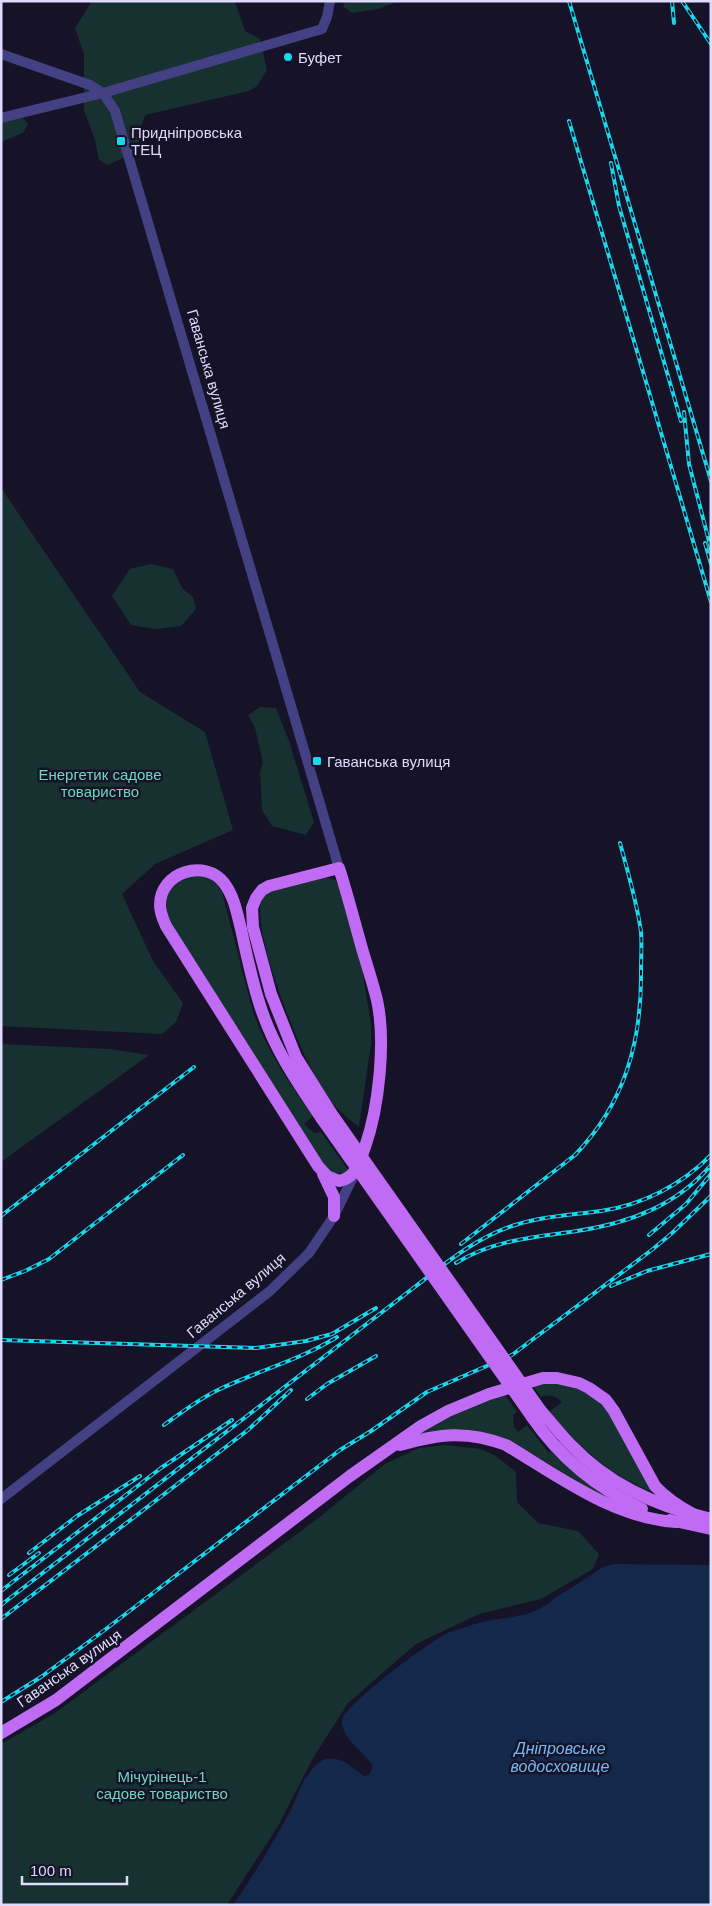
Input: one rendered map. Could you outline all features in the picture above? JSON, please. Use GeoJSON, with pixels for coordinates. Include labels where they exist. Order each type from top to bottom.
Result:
{"type":"FeatureCollection","features":[{"type":"Feature","properties":{"kind":"main road"},"geometry":{"type":"LineString","coordinates":[[327,1116],[296,1057],[279,1019],[253,927],[252,908],[262,890],[269,886],[339,868]]}},
{"type":"Feature","properties":{"kind":"main road","name":"Гаванська вулиця"},"geometry":{"type":"LineString","coordinates":[[339,868],[377,1001],[380,1034],[379,1080],[372,1122],[359,1166]]}},
{"type":"Feature","properties":{"kind":"main road"},"geometry":{"type":"LineString","coordinates":[[334,1216],[334,1197],[318,1166],[179,948],[161,914],[160,903],[165,888],[170,881],[185,872],[203,870],[213,873],[219,877],[231,894],[258,1000],[273,1040],[294,1079],[327,1116],[537,1414],[559,1450],[590,1479],[617,1497],[676,1522]]}},
{"type":"Feature","properties":{"kind":"main road"},"geometry":{"type":"LineString","coordinates":[[318,1166],[326,1176],[339,1181],[350,1176],[359,1166]]}},
{"type":"Feature","properties":{"kind":"main road","name":"Гаванська вулиця"},"geometry":{"type":"LineString","coordinates":[[1,1733],[56,1700],[337,1486],[421,1426],[448,1411],[489,1394],[543,1378],[557,1378],[579,1383],[598,1394],[606,1400],[617,1416],[648,1476],[663,1495],[679,1507],[693,1514]]}},
{"type":"Feature","properties":{"kind":"main road"},"geometry":{"type":"LineString","coordinates":[[537,1414],[572,1447],[609,1477],[626,1488],[660,1504],[711,1519]]}},
{"type":"Feature","properties":{"kind":"main road"},"geometry":{"type":"LineString","coordinates":[[393,1446],[433,1436],[463,1435],[491,1439],[506,1445],[605,1502],[648,1518],[711,1529]]}},
{"type":"Feature","properties":{"kind":"street"},"geometry":{"type":"LineString","coordinates":[[1,118],[103,94],[322,29],[327,17],[330,1]]}},
{"type":"Feature","properties":{"kind":"street"},"geometry":{"type":"LineString","coordinates":[[1,54],[90,85],[103,94]]}},
{"type":"Feature","properties":{"kind":"street","name":"Гаванська вулиця"},"geometry":{"type":"LineString","coordinates":[[103,94],[115,111],[125,140],[339,868]]}},
{"type":"Feature","properties":{"kind":"street","name":"Гаванська вулиця"},"geometry":{"type":"LineString","coordinates":[[1,1499],[270,1291],[309,1253],[334,1216],[359,1166]]}},
{"type":"Feature","properties":{"kind":"green space"},"geometry":{"type":"Polygon","coordinates":[[[92,1],[236,1],[245,31],[260,39],[267,70],[257,86],[249,91],[145,115],[141,127],[138,151],[108,165],[99,160],[95,140],[84,110],[84,55],[75,28],[92,1]]]}},
{"type":"Feature","properties":{"kind":"green space"},"geometry":{"type":"Polygon","coordinates":[[[343,1],[396,2],[378,9],[352,13],[344,7],[343,1]]]}},
{"type":"Feature","properties":{"kind":"green space"},"geometry":{"type":"Polygon","coordinates":[[[22,117],[28,124],[23,133],[1,142],[1,121],[22,117]]]}},
{"type":"Feature","properties":{"kind":"green space","name":"Енергетик садове товариство"},"geometry":{"type":"Polygon","coordinates":[[[1,488],[140,692],[205,732],[233,830],[155,864],[122,894],[153,961],[183,1003],[176,1022],[162,1034],[1,1026],[1,488]]]}},
{"type":"Feature","properties":{"kind":"green space"},"geometry":{"type":"Polygon","coordinates":[[[150,564],[173,569],[182,588],[193,597],[196,609],[181,626],[155,629],[131,625],[112,596],[130,569],[150,564]]]}},
{"type":"Feature","properties":{"kind":"green space"},"geometry":{"type":"Polygon","coordinates":[[[260,707],[276,708],[289,741],[314,822],[306,835],[272,826],[262,810],[260,772],[263,763],[255,728],[248,715],[260,707]]]}},
{"type":"Feature","properties":{"kind":"green space"},"geometry":{"type":"Polygon","coordinates":[[[199,874],[216,882],[222,892],[253,1012],[279,1066],[313,1116],[304,1124],[314,1133],[321,1132],[349,1171],[337,1174],[326,1168],[170,922],[166,905],[171,889],[180,880],[199,874]]]}},
{"type":"Feature","properties":{"kind":"green space"},"geometry":{"type":"Polygon","coordinates":[[[324,877],[335,880],[338,885],[362,968],[371,1025],[371,1043],[359,1127],[335,1106],[318,1083],[282,1000],[271,968],[260,915],[262,899],[270,891],[324,877]]]}},
{"type":"Feature","properties":{"kind":"green space"},"geometry":{"type":"Polygon","coordinates":[[[1,1044],[110,1049],[149,1055],[1,1162],[1,1044]]]}},
{"type":"Feature","properties":{"kind":"green space"},"geometry":{"type":"Polygon","coordinates":[[[548,1382],[573,1385],[604,1404],[654,1493],[609,1469],[561,1425],[549,1412],[562,1402],[552,1396],[541,1397],[532,1385],[548,1382]]]}},
{"type":"Feature","properties":{"kind":"green space"},"geometry":{"type":"Polygon","coordinates":[[[504,1393],[517,1412],[513,1415],[514,1427],[518,1432],[527,1425],[549,1453],[551,1451],[578,1476],[614,1501],[504,1440],[414,1437],[427,1426],[504,1393]]]}},
{"type":"Feature","properties":{"kind":"green space","name":"Мічурінець-1 садове товариство"},"geometry":{"type":"Polygon","coordinates":[[[445,1445],[481,1449],[496,1456],[516,1472],[517,1502],[538,1523],[578,1531],[599,1554],[593,1569],[541,1599],[479,1614],[416,1644],[348,1703],[313,1758],[278,1826],[227,1905],[1,1905],[1,1744],[55,1713],[317,1519],[385,1464],[419,1448],[445,1445]]]}},
{"type":"Feature","properties":{"kind":"water","name":"Дніпровське водосховище"},"geometry":{"type":"Polygon","coordinates":[[[615,1564],[711,1565],[711,1905],[233,1905],[274,1840],[305,1779],[317,1764],[327,1759],[337,1759],[347,1763],[364,1776],[369,1775],[373,1766],[349,1739],[342,1726],[342,1720],[346,1712],[357,1701],[410,1658],[450,1632],[489,1620],[523,1615],[535,1611],[603,1567],[615,1564]]]}},
{"type":"Feature","properties":{"kind":"railway"},"geometry":{"type":"LineString","coordinates":[[569,1],[711,481]]}},
{"type":"Feature","properties":{"kind":"railway"},"geometry":{"type":"LineString","coordinates":[[672,1],[674,23]]}},
{"type":"Feature","properties":{"kind":"railway"},"geometry":{"type":"LineString","coordinates":[[682,1],[711,44]]}},
{"type":"Feature","properties":{"kind":"railway"},"geometry":{"type":"LineString","coordinates":[[569,121],[711,602]]}},
{"type":"Feature","properties":{"kind":"railway"},"geometry":{"type":"LineString","coordinates":[[611,163],[619,206],[681,421]]}},
{"type":"Feature","properties":{"kind":"railway"},"geometry":{"type":"LineString","coordinates":[[684,412],[689,464],[711,549]]}},
{"type":"Feature","properties":{"kind":"railway"},"geometry":{"type":"LineString","coordinates":[[705,543],[711,564]]}},
{"type":"Feature","properties":{"kind":"railway"},"geometry":{"type":"LineString","coordinates":[[461,1244],[575,1155],[607,1114],[627,1070],[634,1046],[641,996],[641,937],[635,899],[620,843]]}},
{"type":"Feature","properties":{"kind":"railway"},"geometry":{"type":"LineString","coordinates":[[1,1216],[194,1067]]}},
{"type":"Feature","properties":{"kind":"railway"},"geometry":{"type":"LineString","coordinates":[[1,1280],[49,1259],[183,1155]]}},
{"type":"Feature","properties":{"kind":"railway"},"geometry":{"type":"LineString","coordinates":[[1,1605],[439,1268],[475,1243],[501,1230],[526,1222],[601,1211],[646,1199],[687,1176],[711,1155]]}},
{"type":"Feature","properties":{"kind":"railway"},"geometry":{"type":"LineString","coordinates":[[456,1263],[470,1255],[499,1244],[596,1228],[633,1217],[667,1202],[683,1191],[711,1165]]}},
{"type":"Feature","properties":{"kind":"railway"},"geometry":{"type":"LineString","coordinates":[[649,1235],[686,1204],[711,1174]]}},
{"type":"Feature","properties":{"kind":"railway"},"geometry":{"type":"LineString","coordinates":[[1,1702],[41,1677],[106,1629],[340,1450],[427,1392],[512,1355],[653,1249],[711,1196]]}},
{"type":"Feature","properties":{"kind":"railway"},"geometry":{"type":"LineString","coordinates":[[611,1286],[647,1271],[711,1254]]}},
{"type":"Feature","properties":{"kind":"railway"},"geometry":{"type":"LineString","coordinates":[[1,1340],[256,1348],[306,1341],[332,1334],[376,1308]]}},
{"type":"Feature","properties":{"kind":"railway"},"geometry":{"type":"LineString","coordinates":[[164,1425],[211,1394],[293,1359],[337,1337]]}},
{"type":"Feature","properties":{"kind":"railway"},"geometry":{"type":"LineString","coordinates":[[307,1399],[327,1384],[376,1356]]}},
{"type":"Feature","properties":{"kind":"railway"},"geometry":{"type":"LineString","coordinates":[[1,1619],[248,1430],[291,1390]]}},
{"type":"Feature","properties":{"kind":"railway"},"geometry":{"type":"LineString","coordinates":[[1,1591],[161,1468],[232,1420]]}},
{"type":"Feature","properties":{"kind":"railway"},"geometry":{"type":"LineString","coordinates":[[29,1553],[77,1516],[140,1476]]}},
{"type":"Feature","properties":{"kind":"railway"},"geometry":{"type":"LineString","coordinates":[[9,1575],[39,1553]]}},
{"type":"Feature","properties":{"kind":"place","name":"Буфет"},"geometry":{"type":"Point","coordinates":[288,57]}},
{"type":"Feature","properties":{"kind":"place","name":"Придніпровська ТЕЦ"},"geometry":{"type":"Point","coordinates":[121,141]}},
{"type":"Feature","properties":{"kind":"place","name":"Гаванська вулиця"},"geometry":{"type":"Point","coordinates":[317,761]}}]}
